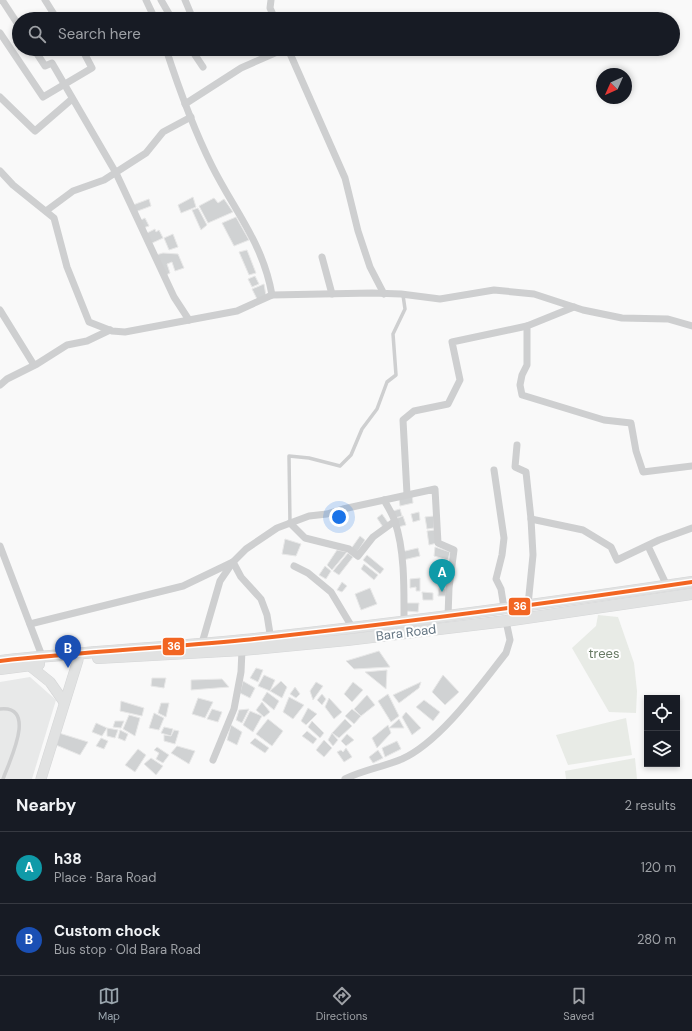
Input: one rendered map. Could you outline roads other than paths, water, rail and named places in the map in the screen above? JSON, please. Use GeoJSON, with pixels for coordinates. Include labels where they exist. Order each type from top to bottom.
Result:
{"type":"FeatureCollection","features":[{"type":"Feature","properties":{"kind":"main road"},"geometry":{"type":"LineString","coordinates":[[0,669],[29,662],[202,643],[271,642],[298,639],[352,627],[448,617],[692,582]]}},
{"type":"Feature","properties":{"kind":"main road","name":"Bara Road"},"geometry":{"type":"LineString","coordinates":[[298,639],[506,621],[692,594]]}},
{"type":"Feature","properties":{"kind":"main road"},"geometry":{"type":"LineString","coordinates":[[504,608],[506,621]]}},
{"type":"Feature","properties":{"kind":"main road"},"geometry":{"type":"LineString","coordinates":[[0,661],[29,662],[42,656],[242,650],[271,642]]}},
{"type":"Feature","properties":{"kind":"main road"},"geometry":{"type":"LineString","coordinates":[[41,779],[78,656]]}},
{"type":"Feature","properties":{"kind":"main road"},"geometry":{"type":"LineString","coordinates":[[29,662],[50,682],[64,702]]}},
{"type":"Feature","properties":{"kind":"street"},"geometry":{"type":"LineString","coordinates":[[2,0],[12,15]]}},
{"type":"Feature","properties":{"kind":"street"},"geometry":{"type":"LineString","coordinates":[[45,0],[53,12]]}},
{"type":"Feature","properties":{"kind":"street"},"geometry":{"type":"LineString","coordinates":[[146,0],[151,12]]}},
{"type":"Feature","properties":{"kind":"street"},"geometry":{"type":"LineString","coordinates":[[161,0],[168,12]]}},
{"type":"Feature","properties":{"kind":"street"},"geometry":{"type":"LineString","coordinates":[[185,0],[190,12]]}},
{"type":"Feature","properties":{"kind":"street"},"geometry":{"type":"LineString","coordinates":[[270,0],[272,12]]}},
{"type":"Feature","properties":{"kind":"street"},"geometry":{"type":"LineString","coordinates":[[0,33],[12,51]]}},
{"type":"Feature","properties":{"kind":"street"},"geometry":{"type":"LineString","coordinates":[[15,56],[43,97],[92,68],[86,56]]}},
{"type":"Feature","properties":{"kind":"street"},"geometry":{"type":"LineString","coordinates":[[39,56],[45,66],[52,63],[72,100],[101,145],[116,173],[174,297],[189,320]]}},
{"type":"Feature","properties":{"kind":"street"},"geometry":{"type":"LineString","coordinates":[[168,56],[185,104],[212,166],[260,251],[268,273],[272,295]]}},
{"type":"Feature","properties":{"kind":"street"},"geometry":{"type":"LineString","coordinates":[[196,56],[203,67]]}},
{"type":"Feature","properties":{"kind":"street"},"geometry":{"type":"LineString","coordinates":[[185,104],[240,68],[268,56]]}},
{"type":"Feature","properties":{"kind":"street"},"geometry":{"type":"LineString","coordinates":[[291,56],[345,178],[358,231],[370,267],[384,294]]}},
{"type":"Feature","properties":{"kind":"street"},"geometry":{"type":"LineString","coordinates":[[0,97],[34,131],[72,100]]}},
{"type":"Feature","properties":{"kind":"street"},"geometry":{"type":"LineString","coordinates":[[46,211],[73,191],[104,180],[116,173],[146,153],[163,132],[191,117]]}},
{"type":"Feature","properties":{"kind":"street"},"geometry":{"type":"LineString","coordinates":[[0,171],[13,184],[54,218],[67,267],[89,322],[110,330],[125,332],[237,311],[272,295],[384,294],[440,299],[494,290],[534,294],[574,307],[622,318],[668,319],[692,326]]}},
{"type":"Feature","properties":{"kind":"street"},"geometry":{"type":"LineString","coordinates":[[322,258],[332,294]]}},
{"type":"Feature","properties":{"kind":"street"},"geometry":{"type":"LineString","coordinates":[[407,494],[403,420],[414,411],[448,404],[460,380],[452,342],[527,326],[574,307]]}},
{"type":"Feature","properties":{"kind":"street"},"geometry":{"type":"LineString","coordinates":[[0,310],[34,365]]}},
{"type":"Feature","properties":{"kind":"street"},"geometry":{"type":"LineString","coordinates":[[527,326],[527,365],[522,375],[520,385],[522,395],[604,420],[632,423],[636,451],[643,472],[692,466]]}},
{"type":"Feature","properties":{"kind":"street"},"geometry":{"type":"LineString","coordinates":[[0,385],[7,379],[67,345],[87,341],[110,330]]}},
{"type":"Feature","properties":{"kind":"street"},"geometry":{"type":"LineString","coordinates":[[517,445],[515,467],[526,472],[531,519],[533,554],[528,605]]}},
{"type":"Feature","properties":{"kind":"street"},"geometry":{"type":"LineString","coordinates":[[494,470],[504,538],[502,555],[496,578],[501,589],[504,608]]}},
{"type":"Feature","properties":{"kind":"street"},"geometry":{"type":"LineString","coordinates":[[202,643],[220,581],[233,562],[246,549],[277,528],[309,516],[327,514],[407,494],[435,489],[438,543],[454,550],[449,588],[448,617]]}},
{"type":"Feature","properties":{"kind":"street"},"geometry":{"type":"LineString","coordinates":[[384,500],[395,521],[403,580],[404,621]]}},
{"type":"Feature","properties":{"kind":"street"},"geometry":{"type":"LineString","coordinates":[[531,519],[583,530],[611,547],[617,560],[692,528]]}},
{"type":"Feature","properties":{"kind":"street"},"geometry":{"type":"LineString","coordinates":[[290,523],[305,538],[349,550],[358,556],[373,537],[395,521]]}},
{"type":"Feature","properties":{"kind":"street"},"geometry":{"type":"LineString","coordinates":[[0,546],[42,656]]}},
{"type":"Feature","properties":{"kind":"street"},"geometry":{"type":"LineString","coordinates":[[648,546],[667,586]]}},
{"type":"Feature","properties":{"kind":"street"},"geometry":{"type":"LineString","coordinates":[[30,624],[183,586],[233,562]]}},
{"type":"Feature","properties":{"kind":"street"},"geometry":{"type":"LineString","coordinates":[[233,562],[241,577],[261,599],[267,615],[271,642]]}},
{"type":"Feature","properties":{"kind":"street"},"geometry":{"type":"LineString","coordinates":[[294,566],[308,573],[331,592],[352,627]]}},
{"type":"Feature","properties":{"kind":"street"},"geometry":{"type":"LineString","coordinates":[[344,779],[403,758],[436,737],[506,653],[510,640],[506,621]]}},
{"type":"Feature","properties":{"kind":"street"},"geometry":{"type":"LineString","coordinates":[[214,760],[234,709],[242,650]]}},
{"type":"Feature","properties":{"kind":"lane"},"geometry":{"type":"LineString","coordinates":[[290,523],[290,456],[309,458],[340,466],[351,456],[362,429],[377,409],[387,382],[396,375],[393,334],[405,309],[404,295]]}},
{"type":"Feature","properties":{"kind":"lane"},"geometry":{"type":"LineString","coordinates":[[0,709],[10,709],[16,712],[21,722],[3,779]]}},
{"type":"Feature","properties":{"kind":"place","name":"h38"},"geometry":{"type":"Point","coordinates":[442,592]}},
{"type":"Feature","properties":{"kind":"place","name":"Custom chock"},"geometry":{"type":"Point","coordinates":[68,668]}},
{"type":"Feature","properties":{"kind":"park label","name":"trees"},"geometry":{"type":"Point","coordinates":[604,653]}}]}
